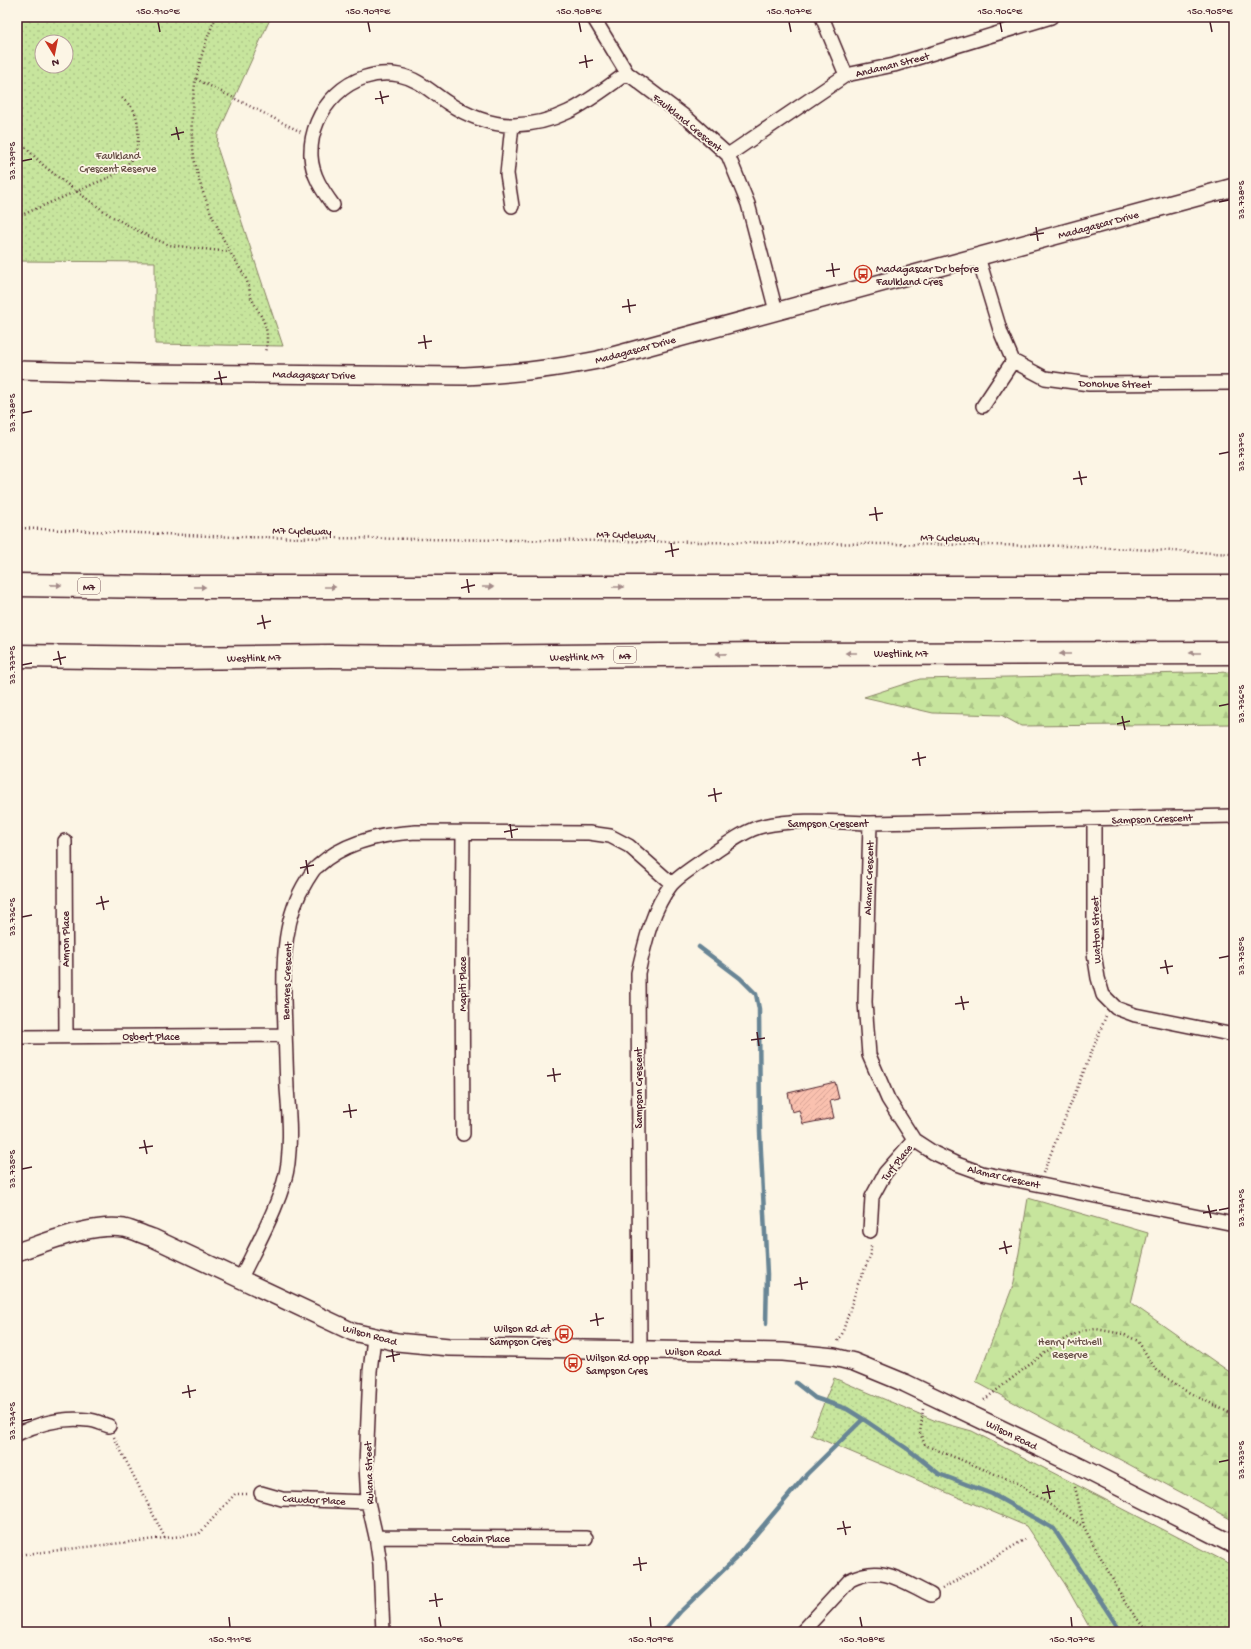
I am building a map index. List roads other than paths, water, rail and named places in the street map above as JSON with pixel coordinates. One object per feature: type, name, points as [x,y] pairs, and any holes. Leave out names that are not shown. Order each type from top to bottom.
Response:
[{"type":"highway","name":"M7","points":[[17,585],[161,587],[1234,587]]},
{"type":"highway","name":"Westlink M7","points":[[17,656],[174,658],[322,656],[453,657],[783,653],[1234,653]]},
{"type":"street","name":"Faulkland Crescent","points":[[593,17],[627,73],[688,119],[728,155],[748,204],[776,311]]},
{"type":"street","points":[[822,17],[846,75]]},
{"type":"street","name":"Andaman Street","points":[[728,155],[846,75],[894,65],[1051,17]]},
{"type":"street","points":[[333,205],[319,186],[314,173],[312,156],[313,139],[317,123],[323,110],[331,99],[344,87],[357,80],[382,74],[398,75],[413,79],[462,111],[493,122],[512,125],[535,123],[565,115],[627,73]]},
{"type":"street","points":[[512,125],[507,174],[512,206]]},
{"type":"street","name":"Madagascar Drive","points":[[17,370],[465,376],[549,370],[598,360],[978,258],[1234,187]]},
{"type":"street","points":[[978,258],[1001,333],[1014,361],[983,406]]},
{"type":"street","name":"Donohue Street","points":[[1014,361],[1045,378],[1089,384],[1234,383]]},
{"type":"street","name":"Sampson Crescent","points":[[640,1350],[638,972],[653,920],[661,901],[672,884],[736,838],[762,826],[788,822],[813,821],[870,823],[1094,820],[1234,816]]},
{"type":"street","name":"Watton Street","points":[[1094,820],[1094,953],[1103,995],[1116,1008],[1135,1015],[1234,1035]]},
{"type":"street","name":"Alamar Crescent","points":[[870,823],[865,1002],[869,1055],[888,1099],[914,1140],[946,1159],[982,1173],[1234,1224]]},
{"type":"street","name":"Benares Crescent","points":[[240,1280],[272,1212],[288,1165],[290,1138],[285,1035],[285,944],[291,917],[300,891],[317,866],[336,853],[362,841],[390,834],[416,832],[589,833],[610,836],[629,846],[672,884]]},
{"type":"street","name":"Mapiti Place","points":[[462,833],[463,1134]]},
{"type":"street","name":"Amron Place","points":[[65,841],[66,1036]]},
{"type":"street","name":"Osbert Place","points":[[17,1036],[285,1035]]},
{"type":"street","name":"Turf Place","points":[[870,1231],[872,1197],[885,1173],[914,1140]]},
{"type":"street","name":"Wilson Road","points":[[17,1252],[89,1230],[113,1227],[125,1228],[153,1238],[353,1332],[396,1342],[449,1347],[783,1352],[854,1362],[905,1383],[975,1416],[1234,1545]]},
{"type":"street","name":"Rulana Street","points":[[374,1338],[370,1371],[366,1465],[368,1502],[376,1537],[380,1564],[383,1632]]},
{"type":"street","points":[[17,1434],[34,1426],[60,1420],[89,1420],[109,1426]]},
{"type":"street","name":"Cawdor Place","points":[[261,1493],[282,1499],[368,1502]]},
{"type":"street","name":"Cobain Place","points":[[376,1537],[586,1538]]},
{"type":"street","points":[[802,1632],[850,1580],[859,1575],[880,1573],[890,1576],[931,1595]]},
{"type":"waterway","points":[[699,947],[740,978],[756,994],[759,1009],[760,1132],[767,1274],[766,1324]]},
{"type":"waterway","points":[[796,1383],[815,1398],[847,1409],[863,1419],[909,1450],[939,1474],[992,1494],[1054,1529],[1121,1632]]},
{"type":"waterway","points":[[663,1632],[680,1612],[735,1559],[807,1474],[863,1419]]},
{"type":"place","name":"Madagascar Dr before Faulkland Cres","points":[[863,274]]},
{"type":"place","name":"Wilson Rd at Sampson Cres","points":[[564,1334]]},
{"type":"place","name":"Wilson Rd opp Sampson Cres","points":[[573,1363]]},
{"type":"park label","name":"Faulkland Crescent Reserve","points":[[118,161]]},
{"type":"park label","name":"Henry Mitchell Reserve","points":[[1070,1347]]}]
